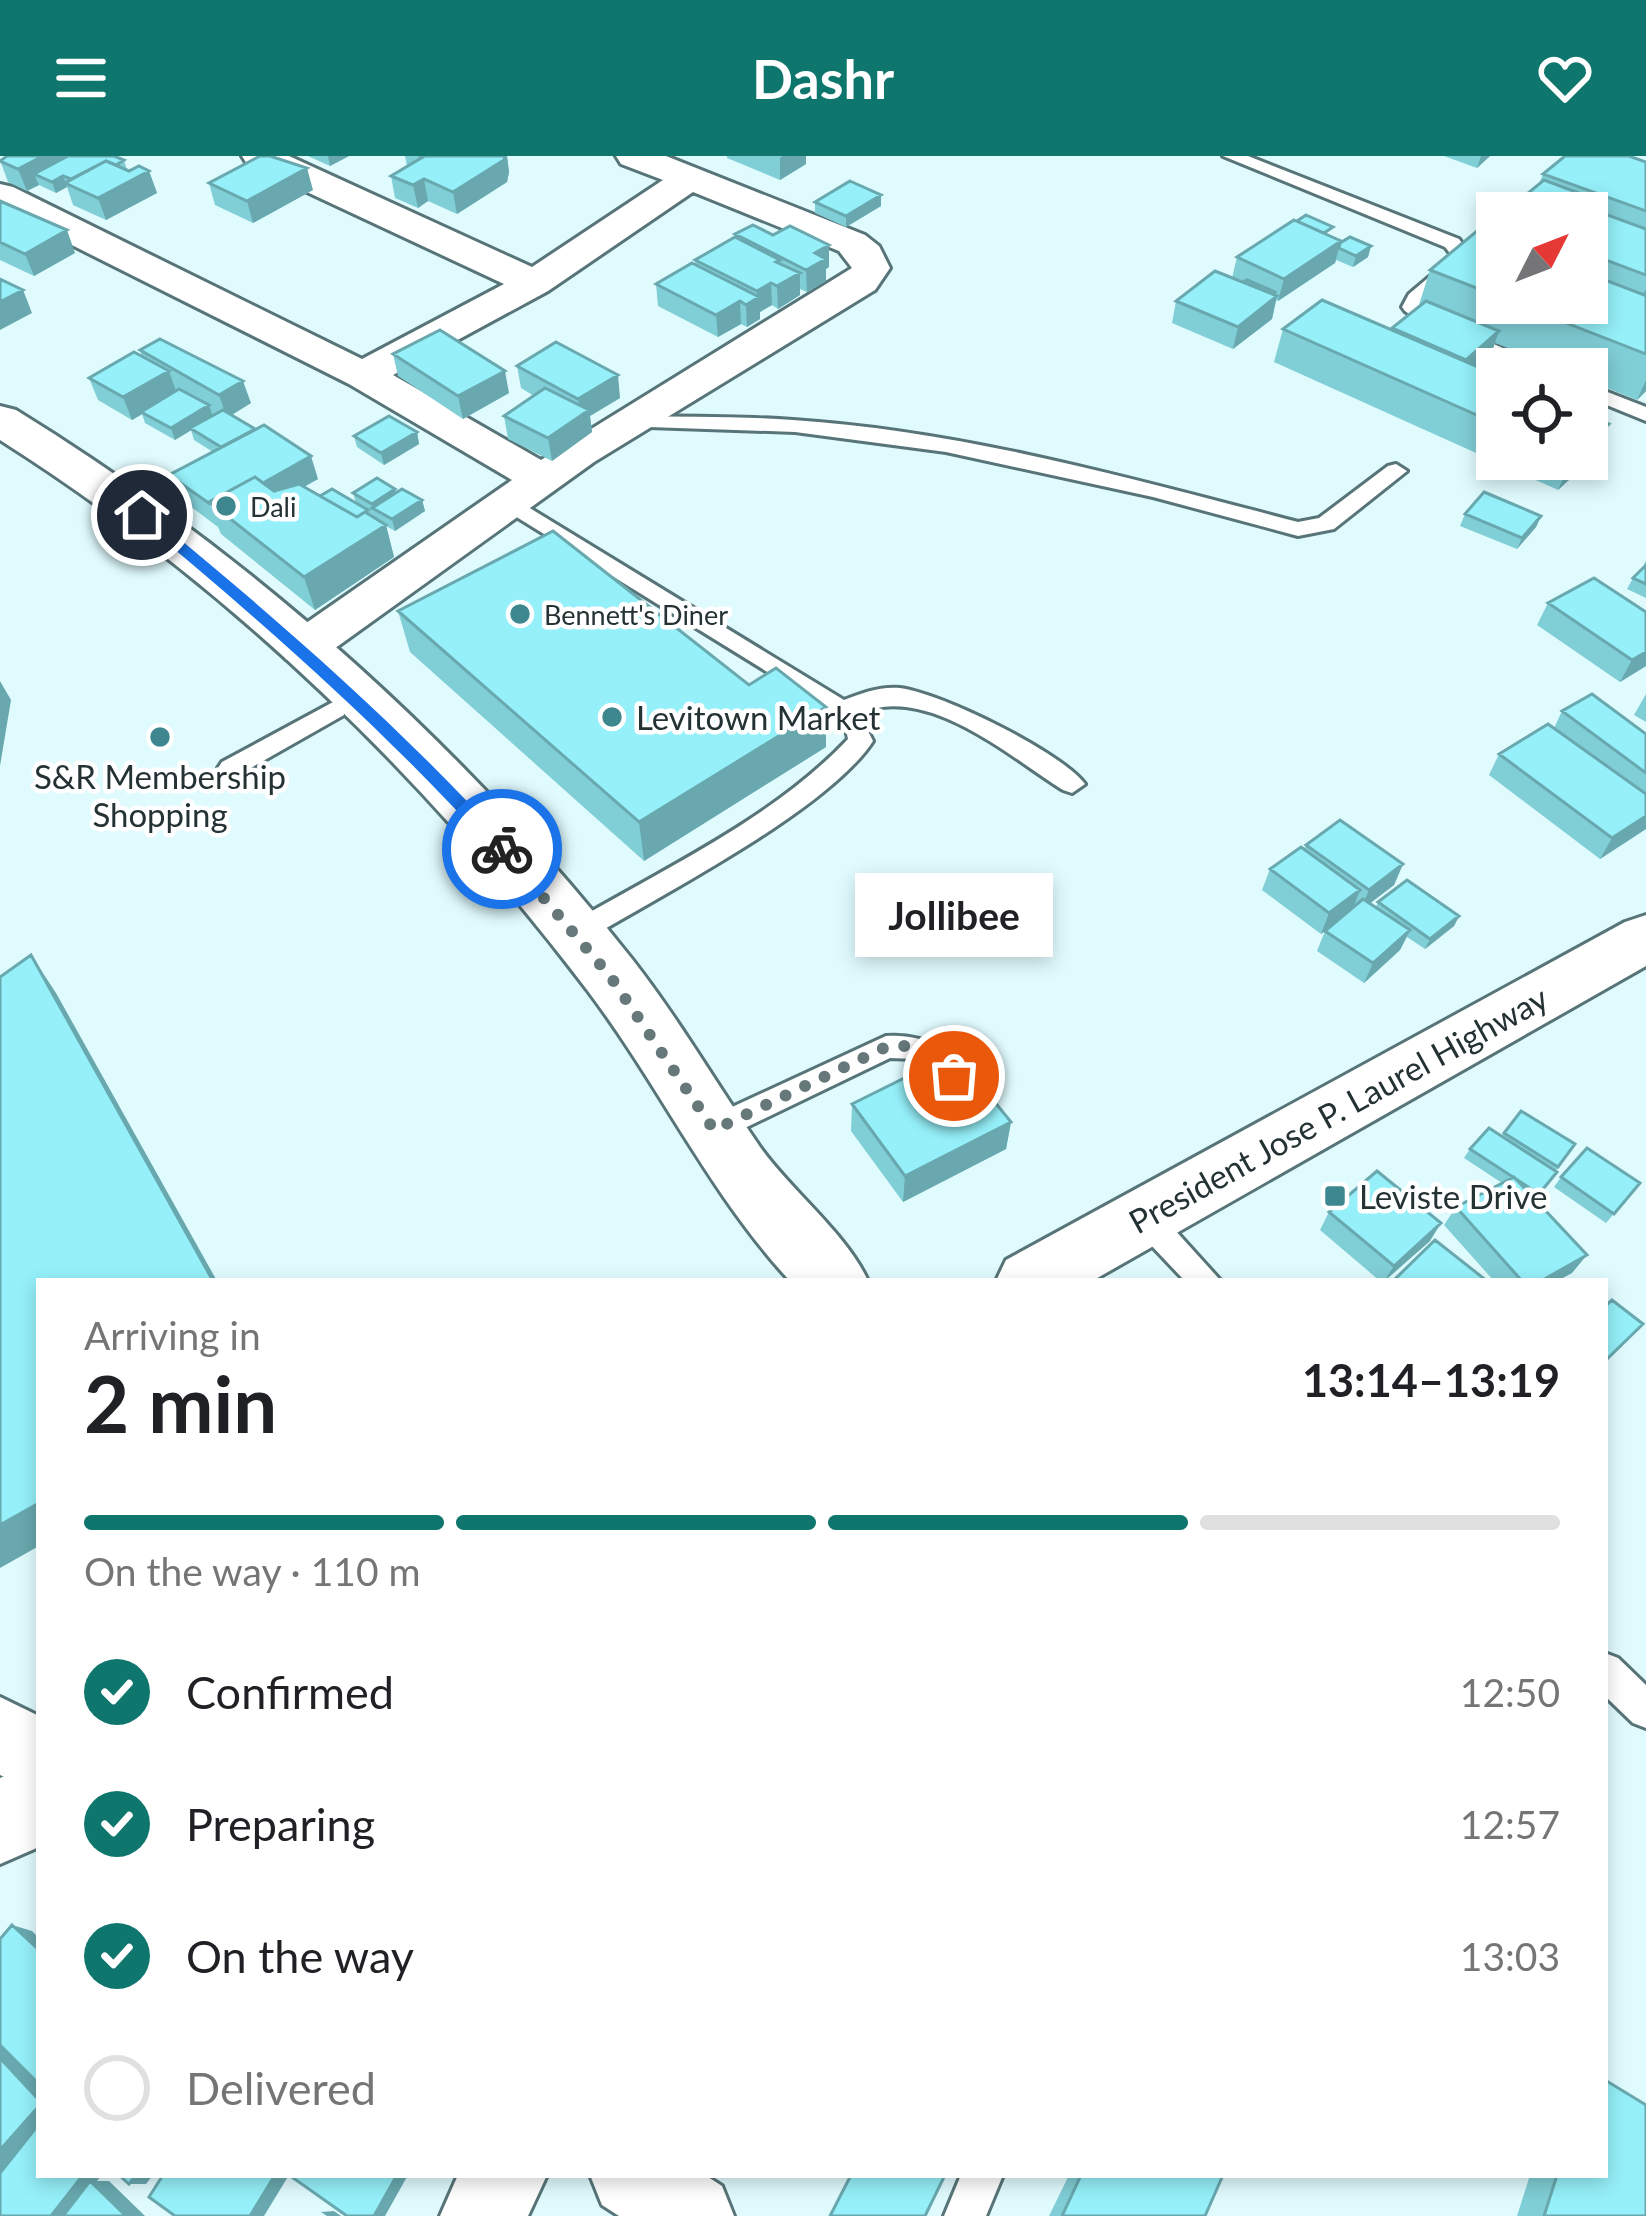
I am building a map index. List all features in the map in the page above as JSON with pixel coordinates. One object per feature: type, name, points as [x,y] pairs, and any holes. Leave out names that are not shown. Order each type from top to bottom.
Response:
[{"type":"main road","points":[[0,419],[106,487],[303,648],[440,781],[576,933],[642,1019],[782,1226],[831,1278]]},
{"type":"main road","points":[[0,441],[174,568],[335,709],[462,838],[589,990],[721,1188],[765,1278]]},
{"type":"main road","name":"President Jose P. Laurel Highway","points":[[1035,1278],[1646,938]]},
{"type":"main road","points":[[0,1822],[36,1804]]},
{"type":"street","points":[[260,156],[533,283]]},
{"type":"street","points":[[303,648],[627,422],[861,282],[871,268],[866,254],[852,243],[634,156]]},
{"type":"street","points":[[363,375],[533,283],[687,180]]},
{"type":"street","points":[[0,195],[363,375],[526,491]]},
{"type":"street","points":[[0,1734],[36,1754]]},
{"type":"street","points":[[482,2216],[503,2178]]},
{"type":"street","points":[[636,2178],[692,2216]]},
{"type":"lane","points":[[1232,156],[1452,243],[1464,258],[1416,298],[1412,307],[1438,326],[1489,348]]},
{"type":"lane","points":[[1608,399],[1646,415]]},
{"type":"lane","points":[[627,422],[795,426],[946,446],[1155,491],[1298,529],[1326,524],[1396,471]]},
{"type":"lane","points":[[526,491],[842,710],[857,726],[861,741],[832,772],[635,901],[576,933]]},
{"type":"lane","points":[[842,710],[869,699],[916,699],[982,730],[1072,784]]},
{"type":"lane","points":[[231,768],[335,709]]},
{"type":"lane","points":[[714,1130],[886,1047],[906,1044],[928,1050],[989,1112]]},
{"type":"lane","points":[[1143,1216],[1201,1278]]},
{"type":"lane","points":[[1608,1674],[1646,1710]]},
{"type":"lane","points":[[965,2216],[981,2178]]},
{"type":"building","points":[[7,156],[43,156],[18,169],[0,161]]},
{"type":"building","points":[[68,156],[124,160],[116,165],[106,161],[71,179],[63,176],[52,182],[34,174]]},
{"type":"building","points":[[260,156],[307,168],[247,201],[209,183]]},
{"type":"building","points":[[419,156],[505,156],[453,192],[424,179],[413,185],[391,176],[423,157]]},
{"type":"building","points":[[1565,156],[1629,156],[1646,162],[1646,211],[1608,197],[1608,192],[1593,192],[1543,174]]},
{"type":"building","points":[[106,161],[129,171],[139,166],[149,171],[98,198],[65,183]]},
{"type":"building","points":[[1544,180],[1576,192],[1529,192]]},
{"type":"building","points":[[850,181],[881,195],[846,216],[815,202]]},
{"type":"building","points":[[0,201],[67,230],[25,254],[0,242]]},
{"type":"building","points":[[1306,215],[1333,227],[1324,233],[1297,221]]},
{"type":"building","points":[[1608,215],[1646,229],[1646,275],[1608,261]]},
{"type":"building","points":[[1294,220],[1341,241],[1284,279],[1237,257]]},
{"type":"building","points":[[753,225],[773,235],[790,226],[829,245],[815,253],[826,259],[806,270],[735,234]]},
{"type":"building","points":[[1476,232],[1476,288],[1430,270]]},
{"type":"building","points":[[735,237],[800,273],[757,291],[695,260]]},
{"type":"building","points":[[1350,237],[1371,246],[1356,256],[1339,248]]},
{"type":"building","points":[[692,263],[759,297],[746,305],[740,301],[716,315],[656,284]]},
{"type":"building","points":[[1215,271],[1277,296],[1238,327],[1176,301]]},
{"type":"building","points":[[0,279],[23,290],[0,302]]},
{"type":"building","points":[[1247,280],[1275,292],[1243,282]]},
{"type":"building","points":[[1608,281],[1646,292],[1646,354],[1569,324],[1608,324]]},
{"type":"building","points":[[1322,300],[1476,366],[1476,415],[1283,329]]},
{"type":"building","points":[[1426,301],[1499,331],[1466,360],[1392,328]]},
{"type":"building","points":[[440,330],[505,371],[458,396],[393,354]]},
{"type":"building","points":[[160,339],[243,381],[219,395],[140,350]]},
{"type":"building","points":[[556,342],[618,375],[578,399],[517,366]]},
{"type":"building","points":[[134,352],[169,371],[123,397],[89,378]]},
{"type":"building","points":[[545,388],[589,410],[548,438],[504,416]]},
{"type":"building","points":[[179,389],[209,405],[171,428],[141,412]]},
{"type":"building","points":[[223,410],[255,429],[221,447],[190,428]]},
{"type":"building","points":[[389,416],[417,432],[381,453],[354,436]]},
{"type":"building","points":[[264,425],[311,456],[263,483],[255,477],[210,504],[169,475]]},
{"type":"building","points":[[255,477],[274,491],[299,484],[357,517],[365,512],[386,525],[304,577],[209,502]]},
{"type":"building","points":[[377,478],[395,489],[372,504],[353,493]]},
{"type":"building","points":[[332,489],[368,510],[357,517],[320,496]]},
{"type":"building","points":[[402,489],[422,500],[392,519],[372,508]]},
{"type":"building","points":[[1484,492],[1541,516],[1522,538],[1465,514]]},
{"type":"building","name":"Levitown Market","points":[[553,531],[749,685],[776,668],[826,707],[639,822],[398,611]]},
{"type":"building","points":[[1646,565],[1646,584],[1633,578]]},
{"type":"building","points":[[1594,578],[1646,612],[1646,652],[1632,660],[1548,603]]},
{"type":"building","points":[[1592,694],[1646,734],[1646,773],[1562,711]]},
{"type":"building","points":[[1548,724],[1646,794],[1646,816],[1612,838],[1499,754]]},
{"type":"building","points":[[1340,820],[1403,864],[1369,890],[1306,845]]},
{"type":"building","points":[[1301,847],[1360,890],[1329,913],[1270,869]]},
{"type":"building","points":[[1407,880],[1459,916],[1430,939],[1378,902]]},
{"type":"building","points":[[1363,899],[1410,930],[1373,963],[1325,931]]},
{"type":"building","points":[[31,955],[211,1278],[36,1278],[36,1505],[0,1525],[0,977]]},
{"type":"building","points":[[955,1053],[1011,1122],[905,1176],[852,1104]]},
{"type":"building","points":[[1521,1111],[1575,1144],[1558,1167],[1504,1133]]},
{"type":"building","points":[[1489,1128],[1557,1172],[1539,1194],[1470,1149]]},
{"type":"building","points":[[1587,1148],[1640,1183],[1614,1214],[1561,1177]]},
{"type":"building","points":[[1377,1171],[1441,1223],[1394,1266],[1329,1212]]},
{"type":"building","points":[[1514,1177],[1587,1255],[1546,1278],[1519,1278],[1456,1207]]},
{"type":"building","points":[[1435,1240],[1483,1278],[1396,1278]]},
{"type":"building","points":[[1612,1300],[1643,1324],[1608,1358],[1608,1303]]},
{"type":"building","points":[[12,1925],[36,1947],[36,2081],[0,2045],[0,1939]]},
{"type":"building","points":[[0,2058],[36,2097],[36,2109],[0,2150]]},
{"type":"building","points":[[1608,2082],[1646,2105],[1646,2216],[1544,2216],[1556,2178],[1608,2178]]},
{"type":"building","points":[[36,2128],[36,2178],[81,2178],[51,2216],[0,2216],[0,2173]]},
{"type":"building","points":[[161,2178],[273,2178],[250,2216],[175,2216],[149,2197]]},
{"type":"building","points":[[293,2178],[395,2178],[374,2216],[347,2216]]},
{"type":"building","points":[[849,2178],[944,2178],[925,2216],[830,2216]]},
{"type":"building","points":[[1080,2178],[1222,2178],[1205,2216],[1062,2216]]},
{"type":"building","points":[[90,2181],[126,2216],[63,2216]]},
{"type":"way so far","points":[[502,849],[610,976],[714,1130],[886,1047],[906,1044],[928,1050],[954,1076]]},
{"type":"place","name":"Dali","points":[[226,506]]},
{"type":"place","name":"Bennett's Diner","points":[[520,614]]},
{"type":"place","name":"Levitown Market","points":[[612,717]]},
{"type":"place","name":"S&R Membership Shopping","points":[[160,737]]},
{"type":"place","name":"Jollibee","points":[[954,1076]]},
{"type":"place","name":"Leviste Drive","points":[[1335,1196]]},
{"type":"route","points":[[142,515],[234,588],[365,705],[502,849]]}]
